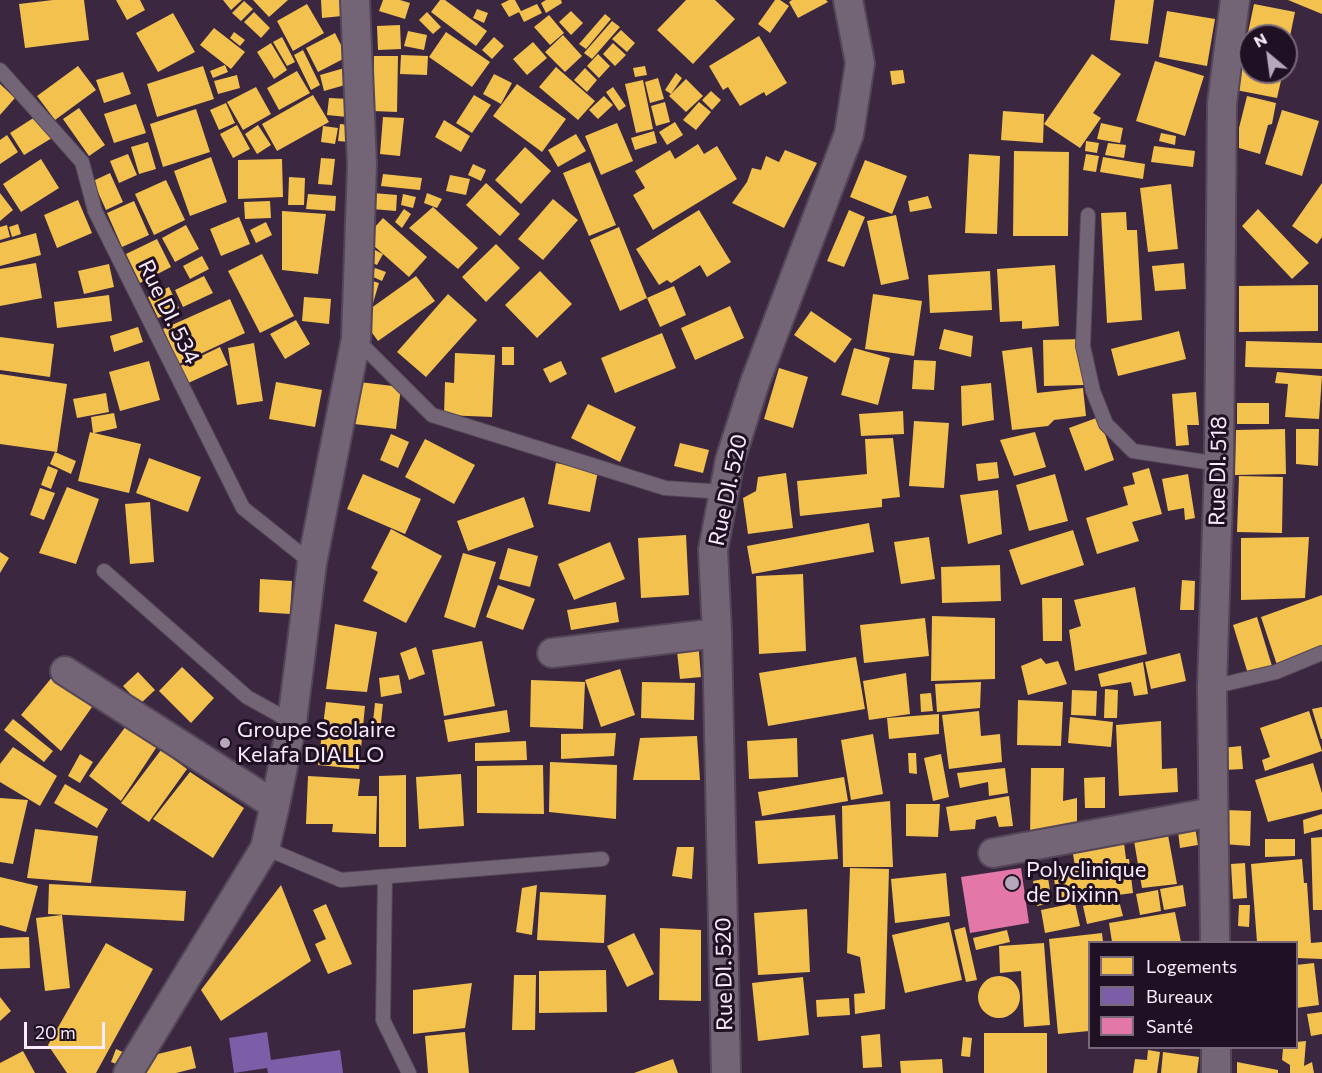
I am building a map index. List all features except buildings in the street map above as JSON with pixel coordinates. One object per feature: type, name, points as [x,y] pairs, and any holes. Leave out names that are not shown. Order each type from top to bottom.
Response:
[{"type":"street","points":[[128,1073],[265,848],[275,805],[292,722],[312,563],[356,339],[362,165],[355,0]]},
{"type":"street","name":"Rue DI. 520","points":[[726,1073],[717,633],[713,550],[730,460],[755,382],[849,134],[860,63],[848,0]]},
{"type":"street","name":"Rue DI. 518","points":[[1215,941],[1212,687],[1219,464],[1222,103],[1235,0]]},
{"type":"street","points":[[552,653],[717,633]]},
{"type":"street","points":[[65,671],[275,805]]},
{"type":"street","points":[[993,853],[1213,812]]},
{"type":"street","points":[[1215,1049],[1216,1073]]},
{"type":"lane","name":"Rue DI. 534","points":[[0,70],[82,162],[95,211],[243,508],[312,563]]},
{"type":"lane","points":[[1088,215],[1083,346],[1093,391],[1106,424],[1133,451],[1219,464]]},
{"type":"lane","points":[[356,339],[432,415],[665,488],[724,492]]},
{"type":"lane","points":[[104,571],[247,697],[292,722]]},
{"type":"lane","points":[[1212,687],[1276,672],[1322,653]]},
{"type":"lane","points":[[265,848],[341,880],[602,859]]},
{"type":"lane","points":[[385,876],[383,1020],[409,1073]]},
{"type":"place","name":"Groupe Scolaire Kelafa DIALLO","points":[[225,743]]},
{"type":"place","name":"Polyclinique de Dixinn","points":[[1012,883]]}]
